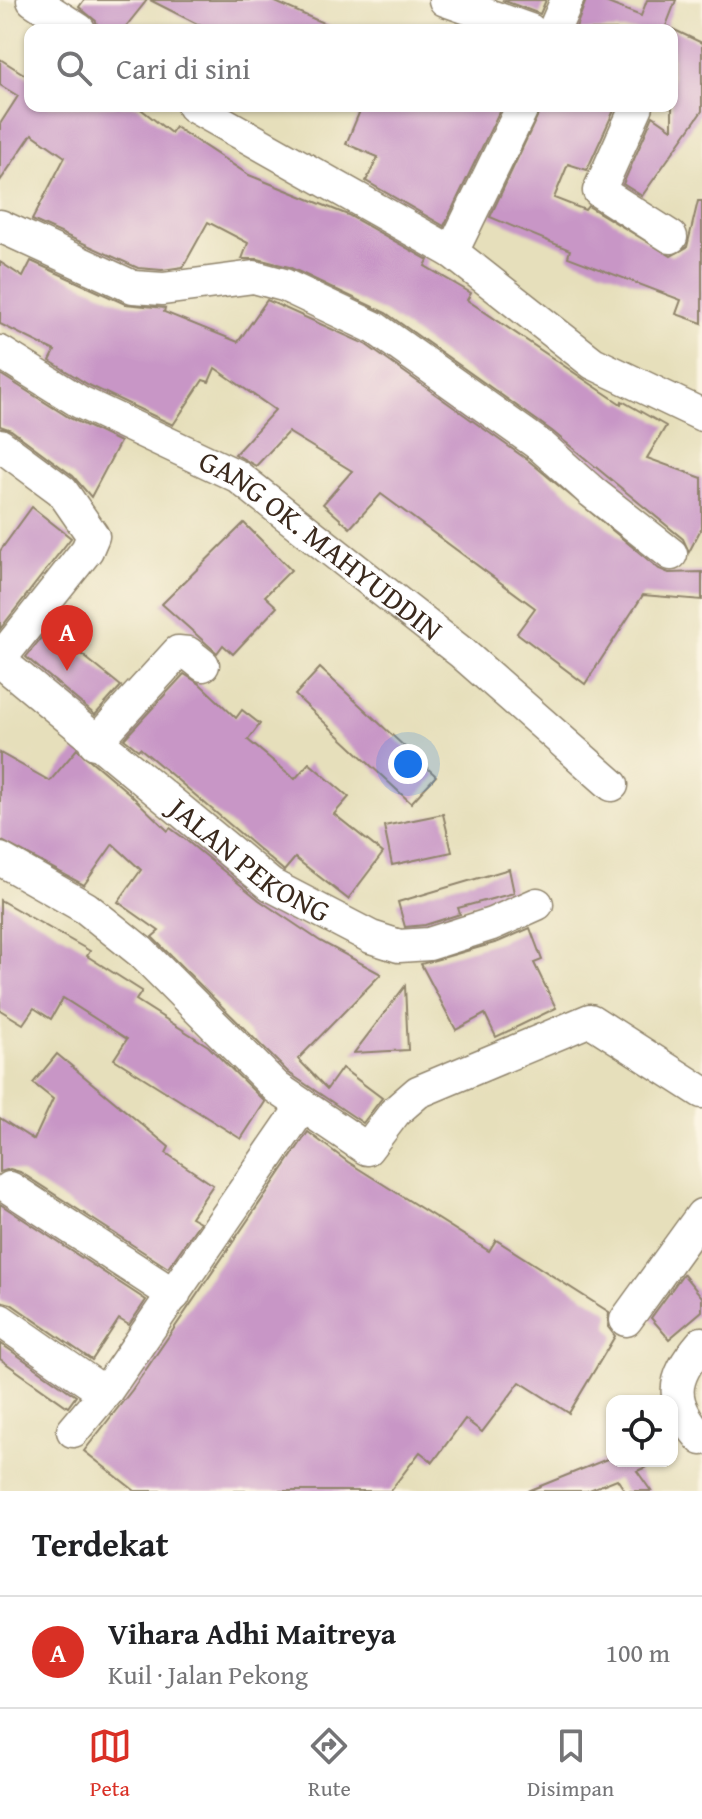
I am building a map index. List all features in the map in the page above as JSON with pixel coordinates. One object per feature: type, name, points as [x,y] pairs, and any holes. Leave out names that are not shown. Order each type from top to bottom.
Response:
[{"type":"street","points":[[33,0],[70,24]]},
{"type":"street","points":[[445,0],[513,24]]},
{"type":"street","points":[[557,24],[567,0]]},
{"type":"street","points":[[204,112],[452,252],[593,363],[702,415]]},
{"type":"street","points":[[452,252],[520,112]]},
{"type":"street","points":[[634,112],[599,191],[671,237]]},
{"type":"street","points":[[0,226],[133,287],[163,289],[254,277],[284,285],[375,328],[541,446],[671,554]]},
{"type":"street","name":"GANG OK. MAHYUDDIN","points":[[0,352],[80,402],[237,476],[462,653],[612,785]]},
{"type":"street","points":[[0,445],[62,491],[93,536],[87,550],[0,660]]},
{"type":"street","points":[[95,743],[178,652],[188,653],[203,665]]},
{"type":"street","name":"JALAN PEKONG","points":[[0,660],[95,743],[271,885],[371,937],[399,946],[429,944],[492,924],[537,904]]},
{"type":"street","points":[[0,859],[86,908],[141,952],[244,1057],[302,1107],[367,1149],[395,1112],[418,1092],[590,1020],[702,1092]]},
{"type":"street","points":[[73,1431],[105,1393],[302,1107]]},
{"type":"street","points":[[10,1188],[174,1295]]},
{"type":"street","points":[[626,1320],[702,1215]]},
{"type":"street","points":[[0,1320],[105,1393]]},
{"type":"street","points":[[702,1343],[681,1371],[677,1387],[684,1419],[702,1439]]},
{"type":"building","points":[[84,0],[147,0],[128,24],[97,24],[79,7]]},
{"type":"building","points":[[150,0],[271,0],[325,24],[197,24]]},
{"type":"building","points":[[502,0],[546,0],[540,14]]},
{"type":"building","points":[[586,0],[600,0],[641,16],[647,0],[676,0],[667,24],[577,24]]},
{"type":"building","points":[[678,32],[702,43],[702,111],[642,196],[623,184],[653,116],[672,129],[672,112],[678,112]]},
{"type":"building","points":[[0,59],[24,74],[24,112],[145,112],[171,133],[175,127],[249,175],[348,215],[428,260],[425,266],[471,293],[467,300],[621,404],[622,401],[666,426],[647,458],[702,478],[702,527],[689,552],[683,539],[552,431],[386,313],[289,267],[258,259],[242,259],[248,243],[208,222],[183,267],[162,270],[138,268],[32,220],[65,157],[32,134],[0,181],[0,124],[18,96],[0,85]]},
{"type":"building","points":[[359,112],[499,112],[444,226],[366,181],[378,157],[346,144]]},
{"type":"building","points":[[539,112],[613,112],[587,170],[568,164],[554,198],[585,210],[588,206],[671,256],[687,247],[698,201],[702,201],[702,323],[676,314],[681,300],[568,257],[570,250],[490,217]]},
{"type":"building","points":[[31,261],[125,304],[165,308],[164,312],[238,342],[267,300],[365,344],[529,461],[659,569],[669,573],[702,572],[702,600],[643,595],[585,684],[517,633],[535,608],[381,494],[350,528],[323,504],[352,471],[288,432],[256,466],[235,454],[275,410],[215,368],[209,382],[203,380],[173,425],[89,385],[50,361],[55,351],[0,324],[0,262],[23,277]]},
{"type":"building","points":[[0,374],[70,418],[120,442],[91,497],[73,476],[11,430],[0,426]]},
{"type":"building","points":[[32,507],[71,538],[0,629],[0,551]]},
{"type":"building","points":[[244,523],[291,570],[265,596],[277,607],[233,654],[223,645],[217,653],[162,604]]},
{"type":"building","points":[[49,628],[121,686],[95,715],[26,657]]},
{"type":"building","points":[[320,668],[436,776],[411,803],[295,695]]},
{"type":"building","points":[[184,674],[200,684],[236,718],[242,710],[260,724],[248,740],[295,779],[309,763],[349,797],[334,814],[383,853],[348,899],[295,858],[284,871],[140,748],[138,750],[124,739]]},
{"type":"building","points":[[77,749],[168,831],[170,828],[181,836],[259,900],[320,941],[381,974],[298,1059],[327,1089],[342,1068],[382,1098],[363,1123],[289,1073],[152,937],[159,931],[118,902],[141,870],[113,844],[84,885],[0,840],[0,753],[50,781]]},
{"type":"building","points":[[443,814],[452,852],[392,865],[384,826]]},
{"type":"building","points":[[509,869],[514,893],[458,908],[460,914],[425,925],[405,927],[398,902]]},
{"type":"building","points":[[0,900],[90,951],[87,956],[142,991],[136,1000],[208,1046],[265,1102],[241,1139],[114,1059],[127,1039],[63,998],[51,1019],[34,1008],[23,1024],[0,1010]]},
{"type":"building","points":[[530,928],[542,960],[534,963],[556,1008],[496,1037],[485,1014],[456,1030],[421,964],[498,942]]},
{"type":"building","points":[[405,986],[408,1050],[354,1053]]},
{"type":"building","points":[[57,1054],[169,1147],[166,1153],[213,1185],[191,1217],[200,1222],[168,1268],[20,1172],[10,1169],[0,1172],[0,1118],[34,1140],[53,1099],[33,1083]]},
{"type":"building","points":[[308,1132],[348,1162],[489,1251],[496,1240],[609,1312],[608,1327],[615,1336],[569,1413],[520,1382],[482,1432],[465,1419],[433,1462],[420,1452],[390,1491],[135,1491],[84,1451],[132,1390]]},
{"type":"building","points":[[0,1204],[146,1300],[129,1325],[119,1319],[92,1360],[11,1304],[0,1301]]},
{"type":"building","points":[[683,1274],[702,1297],[702,1311],[669,1339],[651,1318]]},
{"type":"building","points":[[0,1343],[76,1396],[68,1407],[0,1359]]},
{"type":"building","points":[[606,1459],[606,1467],[646,1467],[637,1471],[651,1491],[625,1491],[617,1479],[587,1491],[528,1491]]},
{"type":"place","name":"Vihara Adhi Maitreya","points":[[67,671]]}]
